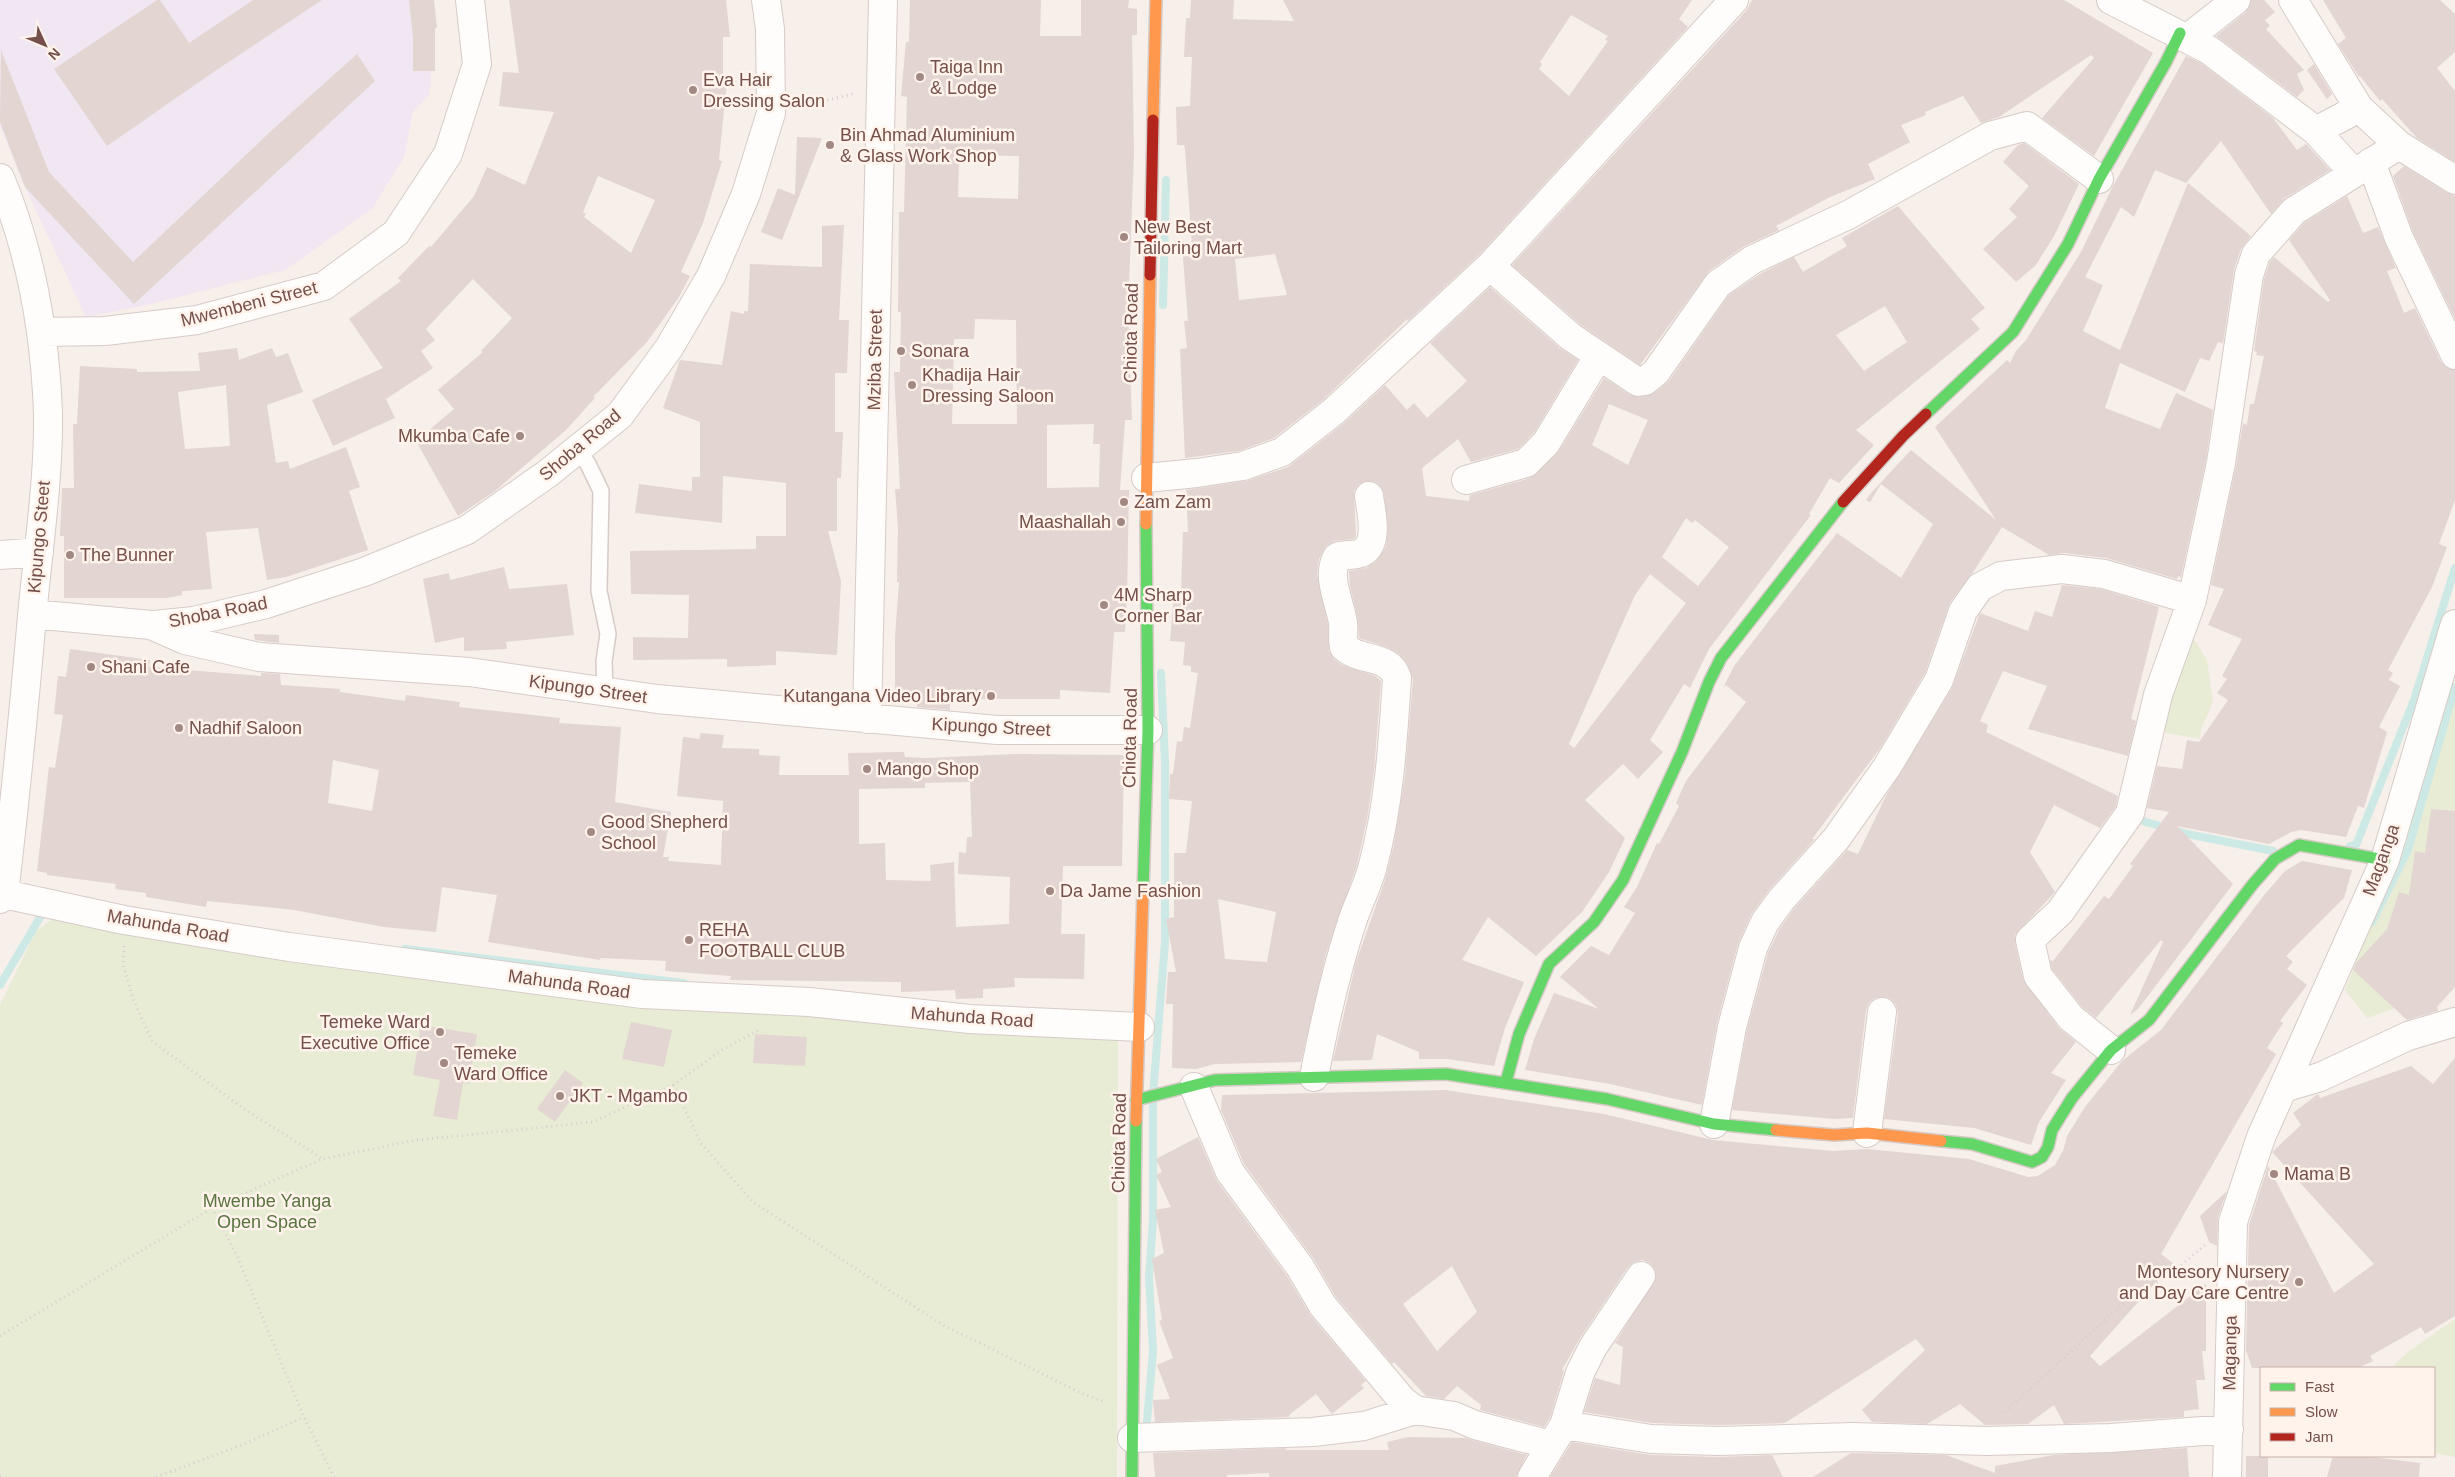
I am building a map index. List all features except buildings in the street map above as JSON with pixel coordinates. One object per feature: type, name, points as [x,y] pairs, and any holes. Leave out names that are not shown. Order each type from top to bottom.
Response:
[{"type":"street","name":"Mwembeni Street","points":[[42,332],[105,331],[197,320],[324,286],[396,234],[448,154],[477,64],[470,0]]},
{"type":"street","name":"Shoba Road","points":[[151,625],[194,621],[266,604],[373,568],[467,530],[547,474],[620,415],[669,348],[702,292],[711,276],[746,194],[771,113],[770,29],[766,0]]},
{"type":"street","name":"Mziba Street","points":[[867,719],[883,0]]},
{"type":"street","name":"Chiota Road","points":[[1132,1477],[1142,1438],[1132,1411],[1142,1098],[1140,1027],[1148,730],[1146,478],[1156,0]]},
{"type":"street","points":[[1146,478],[1243,466],[1282,452],[1333,412],[1490,266],[1734,0]]},
{"type":"street","points":[[2111,0],[2209,50],[2362,167],[2399,238],[2455,355]]},
{"type":"street","points":[[1506,1082],[1519,1034],[1549,964],[1594,922],[1623,880],[1682,752],[1709,682],[1721,658],[1826,522],[1860,482],[1903,436],[2013,332],[2068,244],[2099,179],[2166,62],[2184,36],[2236,0]]},
{"type":"street","points":[[2293,0],[2359,108],[2399,145],[2455,180]]},
{"type":"street","points":[[2316,131],[2359,108]]},
{"type":"street","points":[[1490,266],[1540,312],[1598,357],[1638,382],[1646,381],[1656,372],[1718,284],[1752,260],[1848,215],[1990,136],[2027,126],[2099,179]]},
{"type":"street","points":[[2111,1050],[2071,1018],[2038,976],[2030,940],[2060,912],[2130,813],[2158,695],[2192,600],[2221,463],[2249,275],[2256,254],[2294,211],[2399,145]]},
{"type":"street","name":"Kipungo Steet","points":[[0,178],[16,217],[42,332],[48,414],[39,552],[21,750],[2,897]]},
{"type":"street","points":[[1466,480],[1526,463],[1546,443],[1598,357]]},
{"type":"street","points":[[1314,1076],[1324,1025],[1353,918],[1372,871],[1380,836],[1393,753],[1397,678],[1394,670],[1385,662],[1349,652],[1344,647],[1343,624],[1333,579],[1334,563],[1337,557],[1360,553],[1369,546],[1373,534],[1370,496]]},
{"type":"street","points":[[0,555],[39,552]]},
{"type":"street","points":[[1714,1124],[1732,1026],[1753,948],[1765,922],[1781,900],[1836,839],[1887,767],[1939,680],[1963,611],[1980,587],[2001,576],[2062,569],[2104,574],[2192,600]]},
{"type":"street","name":"Kipungo Street","points":[[32,614],[151,625],[185,640],[259,657],[469,672],[657,699],[997,730],[1148,730]]},
{"type":"street","name":"Maganga","points":[[2227,1477],[2233,1222],[2260,1137],[2284,1088],[2385,860],[2455,624]]},
{"type":"street","points":[[1142,1098],[1167,1094],[1215,1080],[1446,1074],[1607,1099],[1714,1124],[1834,1135],[1867,1133],[1972,1144],[2032,1162],[2042,1157],[2048,1147],[2052,1130],[2072,1098],[2111,1050],[2149,1020],[2253,884],[2282,853],[2299,845],[2385,860]]},
{"type":"street","name":"Mahunda Road","points":[[2,897],[124,920],[289,947],[642,994],[809,1002],[970,1019],[1140,1027]]},
{"type":"street","points":[[1867,1133],[1882,1012]]},
{"type":"street","points":[[2284,1088],[2320,1077],[2408,1036],[2455,1022]]},
{"type":"street","points":[[1194,1086],[1230,1172],[1300,1267],[1323,1306],[1403,1401],[1415,1410]]},
{"type":"street","points":[[1532,1477],[1558,1435],[1580,1373],[1594,1347],[1641,1276]]},
{"type":"street","points":[[1142,1438],[1312,1432],[1364,1426],[1415,1410],[1454,1416],[1475,1425],[1558,1435],[1676,1440],[1914,1437],[1987,1441],[2111,1438],[2229,1428]]},
{"type":"lane","points":[[578,449],[588,464],[601,491],[599,591],[608,634],[604,661],[605,692]]},
{"type":"path","points":[[771,113],[882,87]]},
{"type":"path","points":[[124,920],[123,964],[133,999],[152,1041],[244,1108],[322,1158]]},
{"type":"path","points":[[0,1336],[212,1208],[322,1158],[417,1140],[593,1122],[673,1085],[722,1050],[765,1026]]},
{"type":"path","points":[[673,1085],[701,1143],[753,1202],[942,1325],[1081,1393],[1132,1411]]},
{"type":"path","points":[[212,1208],[237,1256],[304,1417],[334,1477]]},
{"type":"path","points":[[1987,1441],[1994,1422],[2118,1308],[2178,1268],[2233,1222]]},
{"type":"path","points":[[156,1477],[242,1445],[304,1417]]},
{"type":"shaded area","points":[[0,0],[429,0],[435,32],[429,95],[413,112],[404,157],[372,209],[285,270],[147,305],[86,317],[23,183],[0,126]]},
{"type":"green space","points":[[2187,628],[2207,660],[2213,702],[2201,729],[2200,739],[2156,731]]},
{"type":"green space","points":[[2455,692],[2455,987],[2367,1018],[2345,990],[2406,836]]},
{"type":"green space","name":"Mwembe Yanga Open Space","points":[[54,918],[503,971],[1118,1025],[1117,1477],[0,1477],[0,1005],[36,931]]},
{"type":"green space","points":[[2455,1319],[2455,1457],[2435,1453],[2435,1367],[2392,1367],[2409,1351]]},
{"type":"waterway","points":[[1163,305],[1166,180]]},
{"type":"waterway","points":[[2350,846],[2356,845],[2414,700],[2455,568]]},
{"type":"waterway","points":[[1146,1433],[1153,1351],[1149,1277],[1153,1220],[1153,1095],[1165,942],[1165,762],[1161,673]]},
{"type":"waterway","points":[[2372,922],[2408,850],[2455,687]]},
{"type":"waterway","points":[[2136,816],[2136,819],[2187,834],[2273,851]]},
{"type":"waterway","points":[[0,985],[45,909]]},
{"type":"waterway","points":[[405,949],[684,983]]},
{"type":"traffic: fast","points":[[1926,414],[2013,332],[2068,244],[2099,179],[2166,62],[2180,33]]},
{"type":"traffic: fast","points":[[1506,1082],[1519,1034],[1549,964],[1594,922],[1623,880],[1682,752],[1709,682],[1721,658],[1843,502]]},
{"type":"traffic: fast","points":[[1143,891],[1148,730],[1146,524]]},
{"type":"traffic: fast","points":[[1941,1141],[1972,1144],[2032,1162],[2042,1157],[2048,1147],[2052,1130],[2072,1098],[2111,1050],[2149,1020],[2253,884],[2275,859],[2299,845],[2385,860]]},
{"type":"traffic: fast","points":[[1136,1100],[1215,1080],[1446,1074],[1607,1099],[1714,1124],[1776,1130]]},
{"type":"traffic: fast","points":[[1132,1477],[1136,1121]]},
{"type":"traffic: slow","points":[[1153,120],[1156,0]]},
{"type":"traffic: slow","points":[[1146,524],[1150,275]]},
{"type":"traffic: slow","points":[[1136,1121],[1143,891]]},
{"type":"traffic: slow","points":[[1776,1130],[1834,1135],[1867,1133],[1941,1141]]},
{"type":"traffic: jam","points":[[1150,275],[1153,120]]},
{"type":"traffic: jam","points":[[1843,502],[1903,436],[1926,414]]},
{"type":"place","name":"Taiga Inn & Lodge","points":[[920,77]]},
{"type":"place","name":"Eva Hair Dressing Salon","points":[[693,90]]},
{"type":"place","name":"Bin Ahmad Aluminium & Glass Work Shop","points":[[830,145]]},
{"type":"place","name":"New Best Tailoring Mart","points":[[1124,237]]},
{"type":"place","name":"Sonara","points":[[901,351]]},
{"type":"place","name":"Khadija Hair Dressing Saloon","points":[[912,385]]},
{"type":"place","name":"Mkumba Cafe","points":[[520,436]]},
{"type":"place","name":"Zam Zam","points":[[1124,502]]},
{"type":"place","name":"Maashallah","points":[[1121,522]]},
{"type":"place","name":"The Bunner","points":[[70,555]]},
{"type":"place","name":"4M Sharp Corner Bar","points":[[1104,605]]},
{"type":"place","name":"Shani Cafe","points":[[91,667]]},
{"type":"place","name":"Kutangana Video Library","points":[[991,696]]},
{"type":"place","name":"Nadhif Saloon","points":[[179,728]]},
{"type":"place","name":"Mango Shop","points":[[867,769]]},
{"type":"place","name":"Good Shepherd School","points":[[591,832]]},
{"type":"place","name":"Da Jame Fashion","points":[[1050,891]]},
{"type":"place","name":"REHA FOOTBALL CLUB","points":[[689,940]]},
{"type":"place","name":"Temeke Ward Executive Office","points":[[440,1032]]},
{"type":"place","name":"Temeke Ward Office","points":[[444,1063]]},
{"type":"place","name":"JKT - Mgambo","points":[[560,1096]]},
{"type":"place","name":"Mama B","points":[[2274,1174]]},
{"type":"place","name":"Montesory Nursery and Day Care Centre","points":[[2299,1282]]}]
